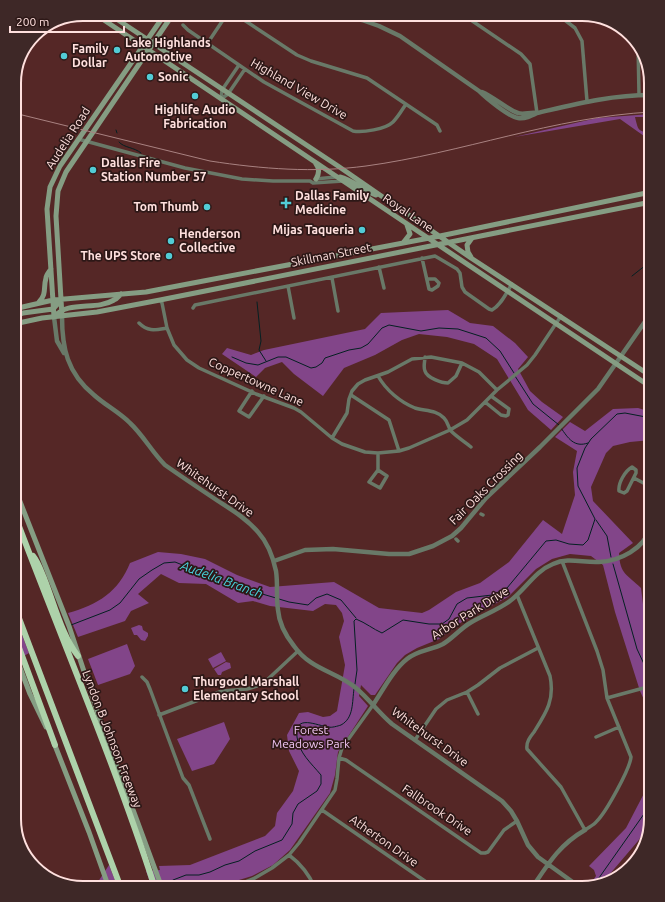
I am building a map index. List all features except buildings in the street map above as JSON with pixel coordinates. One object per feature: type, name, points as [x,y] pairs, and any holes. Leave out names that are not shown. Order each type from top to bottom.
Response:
[{"type":"highway","points":[[21,531],[29,552],[36,560],[70,646],[78,656]]},
{"type":"highway","name":"Lyndon B Johnson Freeway","points":[[29,552],[146,858],[153,881]]},
{"type":"highway","points":[[21,624],[118,881]]},
{"type":"highway","points":[[21,653],[55,745]]},
{"type":"main road","name":"Royal Lane","points":[[105,21],[644,381]]},
{"type":"main road","name":"Royal Lane","points":[[119,21],[471,258],[644,371]]},
{"type":"main road","name":"Audelia Road","points":[[54,317],[47,227],[50,187],[60,166],[159,21]]},
{"type":"main road","name":"Audelia Road","points":[[62,316],[63,310],[56,236],[56,202],[58,191],[66,172],[168,21]]},
{"type":"main road","points":[[97,111],[104,117]]},
{"type":"main road","points":[[307,157],[318,167],[319,174],[313,180]]},
{"type":"main road","points":[[337,177],[350,180],[367,192],[381,196]]},
{"type":"main road","name":"Skillman Street","points":[[21,307],[53,300],[146,292],[440,236],[644,193]]},
{"type":"main road","name":"Skillman Street","points":[[21,323],[97,312],[160,300],[644,203]]},
{"type":"main road","points":[[403,243],[410,234],[407,224]]},
{"type":"main road","points":[[471,258],[467,245],[472,238]]},
{"type":"main road","points":[[38,303],[43,298],[45,293],[46,276],[51,269]]},
{"type":"main road","points":[[54,317],[63,310],[106,304],[115,300],[122,294]]},
{"type":"main road","points":[[21,314],[53,309],[62,299]]},
{"type":"main road","points":[[21,506],[58,595],[102,726],[159,881]]},
{"type":"main road","points":[[21,670],[30,694],[55,745],[106,881]]},
{"type":"street","points":[[207,44],[222,21]]},
{"type":"street","points":[[246,21],[297,55],[311,62],[367,78],[437,125],[440,131]]},
{"type":"street","points":[[365,21],[400,36],[479,91],[490,95],[518,118],[587,101],[644,95]]},
{"type":"street","points":[[472,21],[521,54],[530,64],[537,113]]},
{"type":"street","points":[[566,21],[575,28],[582,41],[587,101]]},
{"type":"street","name":"Highland View Drive","points":[[183,25],[207,44],[276,89],[353,131],[363,132],[390,125],[397,118],[406,104]]},
{"type":"street","points":[[638,56],[638,95]]},
{"type":"street","points":[[221,99],[222,90],[239,65]]},
{"type":"street","points":[[221,99],[228,94],[245,69]]},
{"type":"street","points":[[78,140],[185,168],[242,179],[273,181],[313,180],[337,177]]},
{"type":"street","points":[[313,180],[313,183],[344,181]]},
{"type":"street","points":[[193,308],[195,305],[435,256],[460,273],[462,287],[465,292],[476,301],[492,310],[501,302],[512,284]]},
{"type":"street","points":[[422,258],[429,289],[432,290],[438,286],[439,283],[435,279],[427,280]]},
{"type":"street","points":[[379,268],[384,288]]},
{"type":"street","points":[[332,278],[338,310]]},
{"type":"street","points":[[288,286],[294,318]]},
{"type":"street","name":"Coppertowne Lane","points":[[160,300],[162,303],[167,328],[174,344],[187,360],[199,368],[252,392],[294,408],[332,438],[351,448],[365,452],[378,453],[399,451],[450,430],[467,420],[497,390],[527,365],[561,316]]},
{"type":"street","name":"Whitehurst Drive","points":[[62,316],[63,344],[66,356]]},
{"type":"street","name":"Whitehurst Drive","points":[[54,317],[57,341],[60,348],[73,370],[85,386],[132,425],[156,457],[165,465],[238,514],[258,532],[267,545],[274,561],[280,622],[286,634],[305,659],[321,670],[342,679],[355,687],[387,720],[502,801],[511,811],[531,849],[548,865],[571,881]]},
{"type":"street","points":[[138,323],[143,328],[148,330],[167,328]]},
{"type":"street","name":"Fair Oaks Crossing","points":[[274,561],[305,550],[333,548],[398,554],[417,552],[452,536],[461,528],[486,498],[561,427],[598,389],[622,357],[644,324]]},
{"type":"street","points":[[425,357],[425,373],[444,383],[448,383],[456,376],[462,363]]},
{"type":"street","points":[[332,438],[348,413],[351,395],[358,384],[412,360],[425,357],[439,358],[462,363],[479,372],[497,390]]},
{"type":"street","points":[[378,376],[383,385],[389,391],[415,408],[444,417],[450,430],[471,447]]},
{"type":"street","points":[[252,392],[239,411],[250,417],[264,396]]},
{"type":"street","points":[[351,395],[389,420],[399,451]]},
{"type":"street","points":[[485,402],[501,415],[508,415],[509,409],[491,396]]},
{"type":"street","points":[[378,453],[378,470],[369,482],[380,488],[387,476],[378,470]]},
{"type":"street","points":[[632,467],[636,470],[634,478],[627,491],[624,493],[619,491],[619,486],[628,470],[632,467]]},
{"type":"street","points":[[634,478],[644,483]]},
{"type":"street","name":"Arbor Park Drive","points":[[248,881],[272,868],[289,855],[299,843],[335,790],[339,758],[342,748],[395,673],[408,658],[442,644],[462,628],[501,607],[517,595],[544,569],[554,563],[577,560],[598,562],[609,561],[630,553],[644,541]]},
{"type":"street","points":[[537,881],[565,844],[597,821],[602,815],[630,761],[630,752],[607,698],[601,662],[562,561]]},
{"type":"street","points":[[517,595],[550,676],[552,686],[551,698],[544,715],[528,740],[527,749],[561,787],[585,830]]},
{"type":"street","points":[[415,740],[436,709],[447,700],[466,692],[478,685],[500,668],[538,648]]},
{"type":"street","points":[[159,715],[222,691],[247,689],[257,686],[267,680],[298,651]]},
{"type":"street","points":[[142,677],[147,682],[183,778],[192,792],[210,839]]},
{"type":"street","points":[[607,698],[644,688]]},
{"type":"street","points":[[466,692],[478,714]]},
{"type":"street","points":[[596,737],[619,727]]},
{"type":"street","name":"Fallbrook Drive","points":[[339,758],[353,765],[481,853],[488,852],[504,830],[517,821]]},
{"type":"street","name":"Atherton Drive","points":[[322,810],[425,881]]},
{"type":"street","points":[[289,855],[309,875],[312,881]]},
{"type":"green space","points":[[644,115],[644,117],[635,117],[637,126],[644,132],[644,136],[620,119],[514,137],[597,118]]},
{"type":"green space","points":[[448,310],[470,323],[493,326],[515,343],[528,357],[518,369],[530,391],[542,402],[563,417],[551,430],[528,410],[497,359],[474,344],[447,337],[419,334],[402,340],[375,355],[344,368],[323,396],[294,374],[282,362],[265,368],[256,377],[222,354],[227,348],[251,355],[264,350],[365,329],[381,313]]},
{"type":"green space","name":"Forest Meadows Park","points":[[638,408],[644,410],[644,441],[613,446],[606,453],[591,487],[593,501],[633,543],[619,553],[621,566],[625,574],[641,588],[644,612],[644,700],[615,612],[603,565],[591,556],[570,554],[552,559],[536,569],[508,597],[463,621],[439,639],[417,648],[405,655],[397,663],[375,695],[371,695],[361,685],[359,696],[368,706],[338,752],[335,775],[330,793],[290,850],[273,865],[252,876],[236,881],[150,881],[146,871],[160,870],[159,866],[190,865],[265,836],[275,826],[277,813],[293,791],[299,771],[289,751],[287,735],[299,713],[308,712],[323,717],[330,716],[337,711],[345,665],[339,637],[344,621],[342,613],[336,605],[325,604],[313,611],[270,606],[253,601],[238,603],[206,584],[179,583],[161,574],[138,594],[149,603],[131,611],[125,621],[78,637],[68,613],[89,606],[106,596],[120,582],[130,563],[158,552],[181,554],[205,559],[237,575],[270,587],[334,582],[379,608],[422,613],[456,592],[480,583],[509,562],[543,520],[562,534],[575,495],[573,472],[577,451],[555,437],[570,422],[585,431],[613,409]]},
{"type":"green space","points":[[139,625],[142,626],[143,630],[148,633],[145,641],[141,640],[137,635],[134,635],[131,628]]},
{"type":"green space","points":[[21,633],[29,653],[21,658]]},
{"type":"green space","points":[[127,644],[135,666],[130,674],[98,685],[88,659]]},
{"type":"green space","points":[[221,652],[226,661],[213,668],[208,659]]},
{"type":"green space","points":[[226,662],[230,663],[231,668],[222,672],[221,675],[218,675],[214,669]]},
{"type":"green space","points":[[224,722],[230,739],[214,764],[192,771],[177,739]]},
{"type":"green space","points":[[644,793],[644,819],[642,835],[609,875],[594,879],[596,876],[594,870],[589,866],[626,828]]},
{"type":"green space","points":[[109,865],[115,881],[99,881]]},
{"type":"waterway","points":[[119,142],[141,153]]},
{"type":"waterway","points":[[632,276],[644,267]]},
{"type":"waterway","points":[[257,302],[261,341],[259,350],[266,361]]},
{"type":"waterway","points":[[232,357],[246,363],[258,365],[278,357],[286,357],[311,368],[316,367],[322,363],[325,358],[349,350],[361,348],[368,344],[382,328],[389,325],[421,331],[439,328],[458,329],[486,338],[500,351],[514,373]]},
{"type":"waterway","points":[[515,376],[533,404],[559,425]]},
{"type":"waterway","points":[[355,684],[357,670],[354,621],[356,619],[382,633],[403,620],[429,624],[442,624],[449,619],[457,604],[467,598],[492,595],[507,588],[546,541],[556,540],[569,544],[583,545],[588,540],[595,519],[578,486],[577,468],[585,448],[591,439],[617,414],[625,413],[644,417]]},
{"type":"waterway","points":[[561,428],[575,443],[588,443]]},
{"type":"waterway","points":[[596,520],[607,536],[611,557]]},
{"type":"waterway","name":"Audelia Branch","points":[[71,625],[110,610],[120,603],[139,579],[164,563],[175,562],[238,587],[276,598]]},
{"type":"waterway","points":[[613,564],[637,649],[644,664]]},
{"type":"waterway","name":"Audelia Branch","points":[[279,599],[308,605],[316,598],[327,594],[341,600],[356,618]]},
{"type":"waterway","points":[[173,880],[186,875],[199,875],[210,872],[225,865],[239,861],[255,851],[282,840],[292,824],[293,813],[298,804],[317,791],[321,784],[321,775],[306,758],[298,743],[297,730],[299,725],[303,723],[313,723],[330,727],[341,725],[350,714],[354,689]]},
{"type":"waterway","points":[[599,879],[644,814]]},
{"type":"tram line","points":[[21,115],[210,161],[268,168],[308,170],[366,166],[402,160],[579,121],[615,115],[644,113]]},
{"type":"place","name":"Lake Highlands Automotive","points":[[117,50]]},
{"type":"place","name":"Family Dollar","points":[[64,56]]},
{"type":"place","name":"Sonic","points":[[150,77]]},
{"type":"place","name":"Highlife Audio Fabrication","points":[[195,96]]},
{"type":"place","name":"Dallas Fire Station Number 57","points":[[93,170]]},
{"type":"place","name":"Dallas Family Medicine","points":[[286,203]]},
{"type":"place","name":"Tom Thumb","points":[[207,207]]},
{"type":"place","name":"Mijas Taqueria","points":[[362,230]]},
{"type":"place","name":"Henderson Collective","points":[[171,241]]},
{"type":"place","name":"The UPS Store","points":[[169,256]]},
{"type":"place","name":"Thurgood Marshall Elementary School","points":[[185,689]]}]
